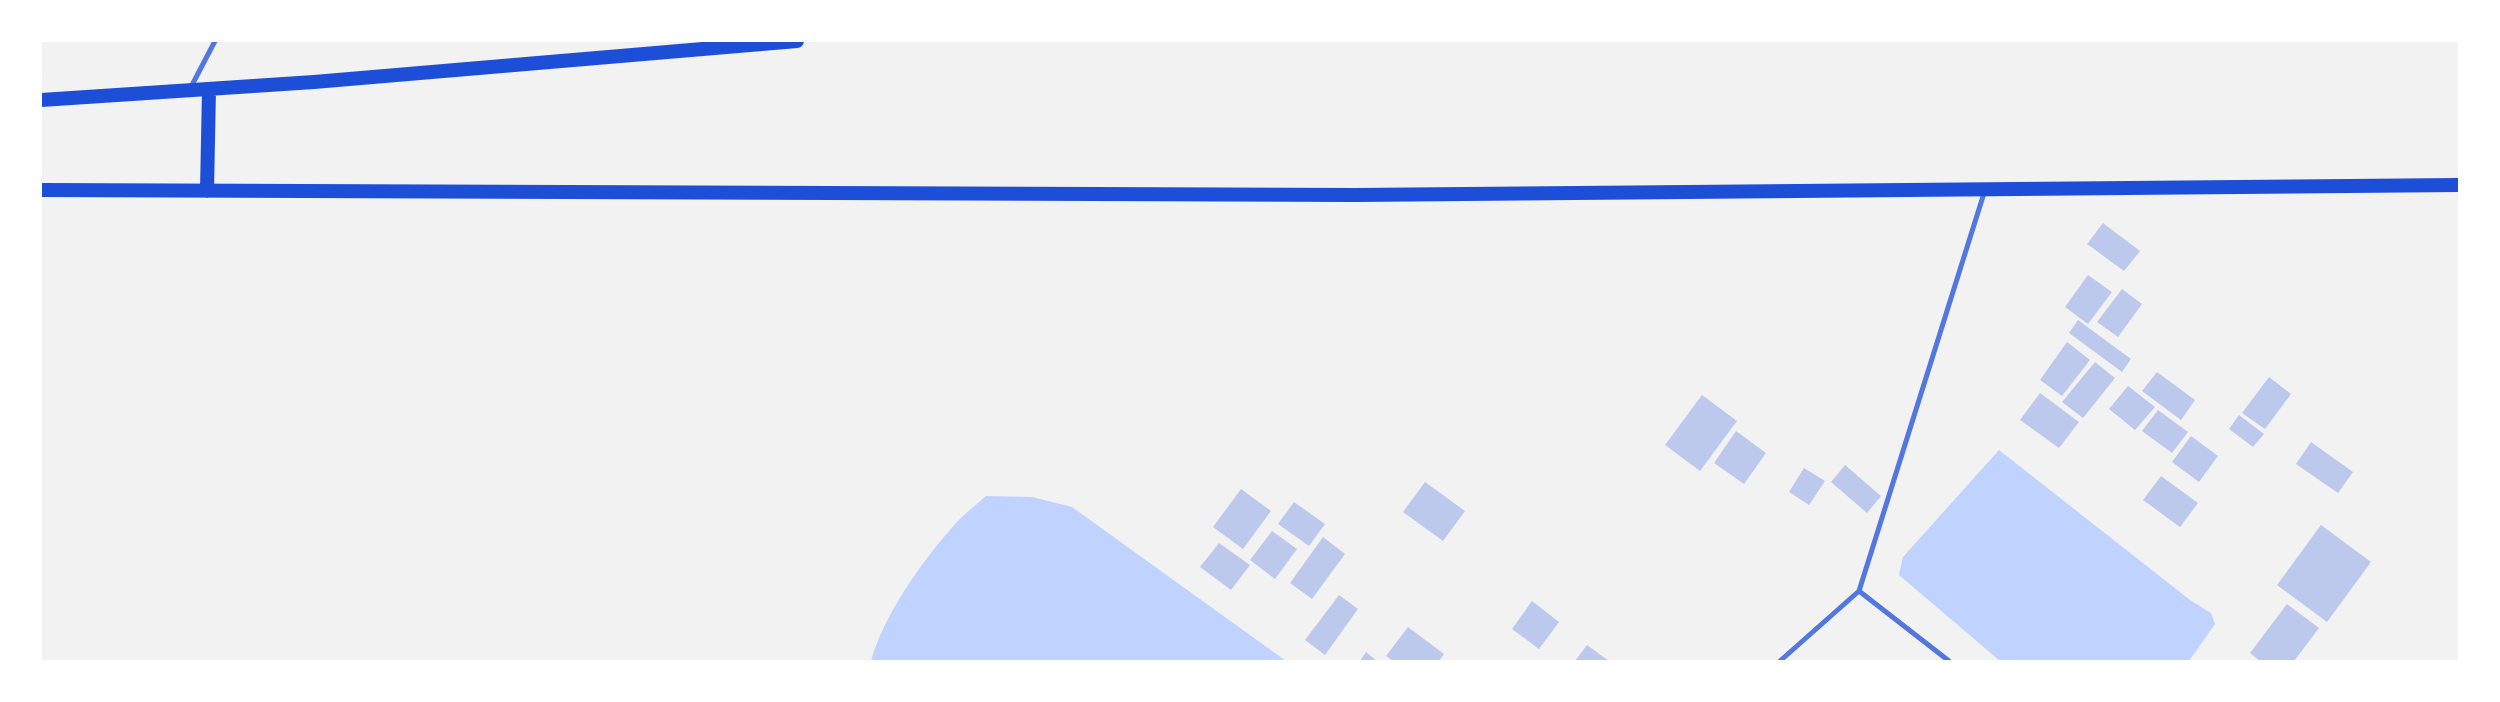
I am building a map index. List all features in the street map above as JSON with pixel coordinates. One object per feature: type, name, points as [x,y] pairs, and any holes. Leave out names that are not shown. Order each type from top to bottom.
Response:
[{"type":"highway","points":[[41,100],[209,89],[797,41]]},
{"type":"highway","points":[[207,191],[209,89]]},
{"type":"highway","points":[[41,190],[1364,195],[2459,185]]},
{"type":"street","points":[[190,90],[215,41]]},
{"type":"street","points":[[1780,661],[1859,591],[1986,189]]},
{"type":"street","points":[[1859,591],[1949,661]]},
{"type":"water","points":[[1999,450],[2190,600],[2211,613],[2215,624],[2189,661],[2000,661],[1899,575],[1903,557]]},
{"type":"water","points":[[986,496],[1032,497],[1072,507],[1286,661],[871,661],[893,609],[915,575],[954,525]]},
{"type":"building","points":[[2103,223],[2140,251],[2124,271],[2087,244]]},
{"type":"building","points":[[2088,275],[2112,292],[2088,324],[2065,307]]},
{"type":"building","points":[[2122,289],[2142,304],[2118,337],[2097,322]]},
{"type":"building","points":[[2078,320],[2131,359],[2122,372],[2069,333]]},
{"type":"building","points":[[2067,342],[2090,360],[2062,396],[2040,380]]},
{"type":"building","points":[[2095,362],[2115,378],[2083,418],[2062,402]]},
{"type":"building","points":[[2157,372],[2195,400],[2181,420],[2142,391]]},
{"type":"building","points":[[2269,377],[2291,394],[2265,429],[2242,413]]},
{"type":"building","points":[[2128,386],[2155,407],[2135,430],[2109,409]]},
{"type":"building","points":[[2040,393],[2079,422],[2059,448],[2020,420]]},
{"type":"building","points":[[1702,395],[1737,421],[1700,471],[1665,445]]},
{"type":"building","points":[[2158,410],[2188,432],[2172,453],[2142,431]]},
{"type":"building","points":[[2239,415],[2264,434],[2253,447],[2229,429]]},
{"type":"building","points":[[1736,431],[1766,453],[1744,484],[1714,463]]},
{"type":"building","points":[[2191,436],[2218,456],[2199,482],[2172,462]]},
{"type":"building","points":[[2311,442],[2353,472],[2338,493],[2296,464]]},
{"type":"building","points":[[1845,465],[1881,496],[1867,513],[1831,482]]},
{"type":"building","points":[[1804,468],[1825,481],[1809,505],[1789,492]]},
{"type":"building","points":[[2161,476],[2198,503],[2180,527],[2143,500]]},
{"type":"building","points":[[1425,482],[1465,511],[1443,541],[1403,512]]},
{"type":"building","points":[[1241,489],[1271,511],[1243,549],[1213,527]]},
{"type":"building","points":[[1294,502],[1325,524],[1309,546],[1278,524]]},
{"type":"building","points":[[2321,525],[2371,562],[2327,622],[2277,585]]},
{"type":"building","points":[[1272,531],[1297,549],[1275,579],[1250,560]]},
{"type":"building","points":[[1323,537],[1345,554],[1312,599],[1290,583]]},
{"type":"building","points":[[1219,543],[1250,565],[1231,590],[1200,567]]},
{"type":"building","points":[[1339,595],[1358,609],[1325,655],[1305,640]]},
{"type":"building","points":[[1532,601],[1559,622],[1539,649],[1512,629]]},
{"type":"building","points":[[2287,604],[2319,628],[2294,661],[2260,661],[2250,653]]},
{"type":"building","points":[[1408,627],[1444,654],[1439,661],[1393,661],[1386,656]]},
{"type":"building","points":[[1587,645],[1609,661],[1575,661]]},
{"type":"building","points":[[1366,652],[1377,661],[1360,661]]}]
